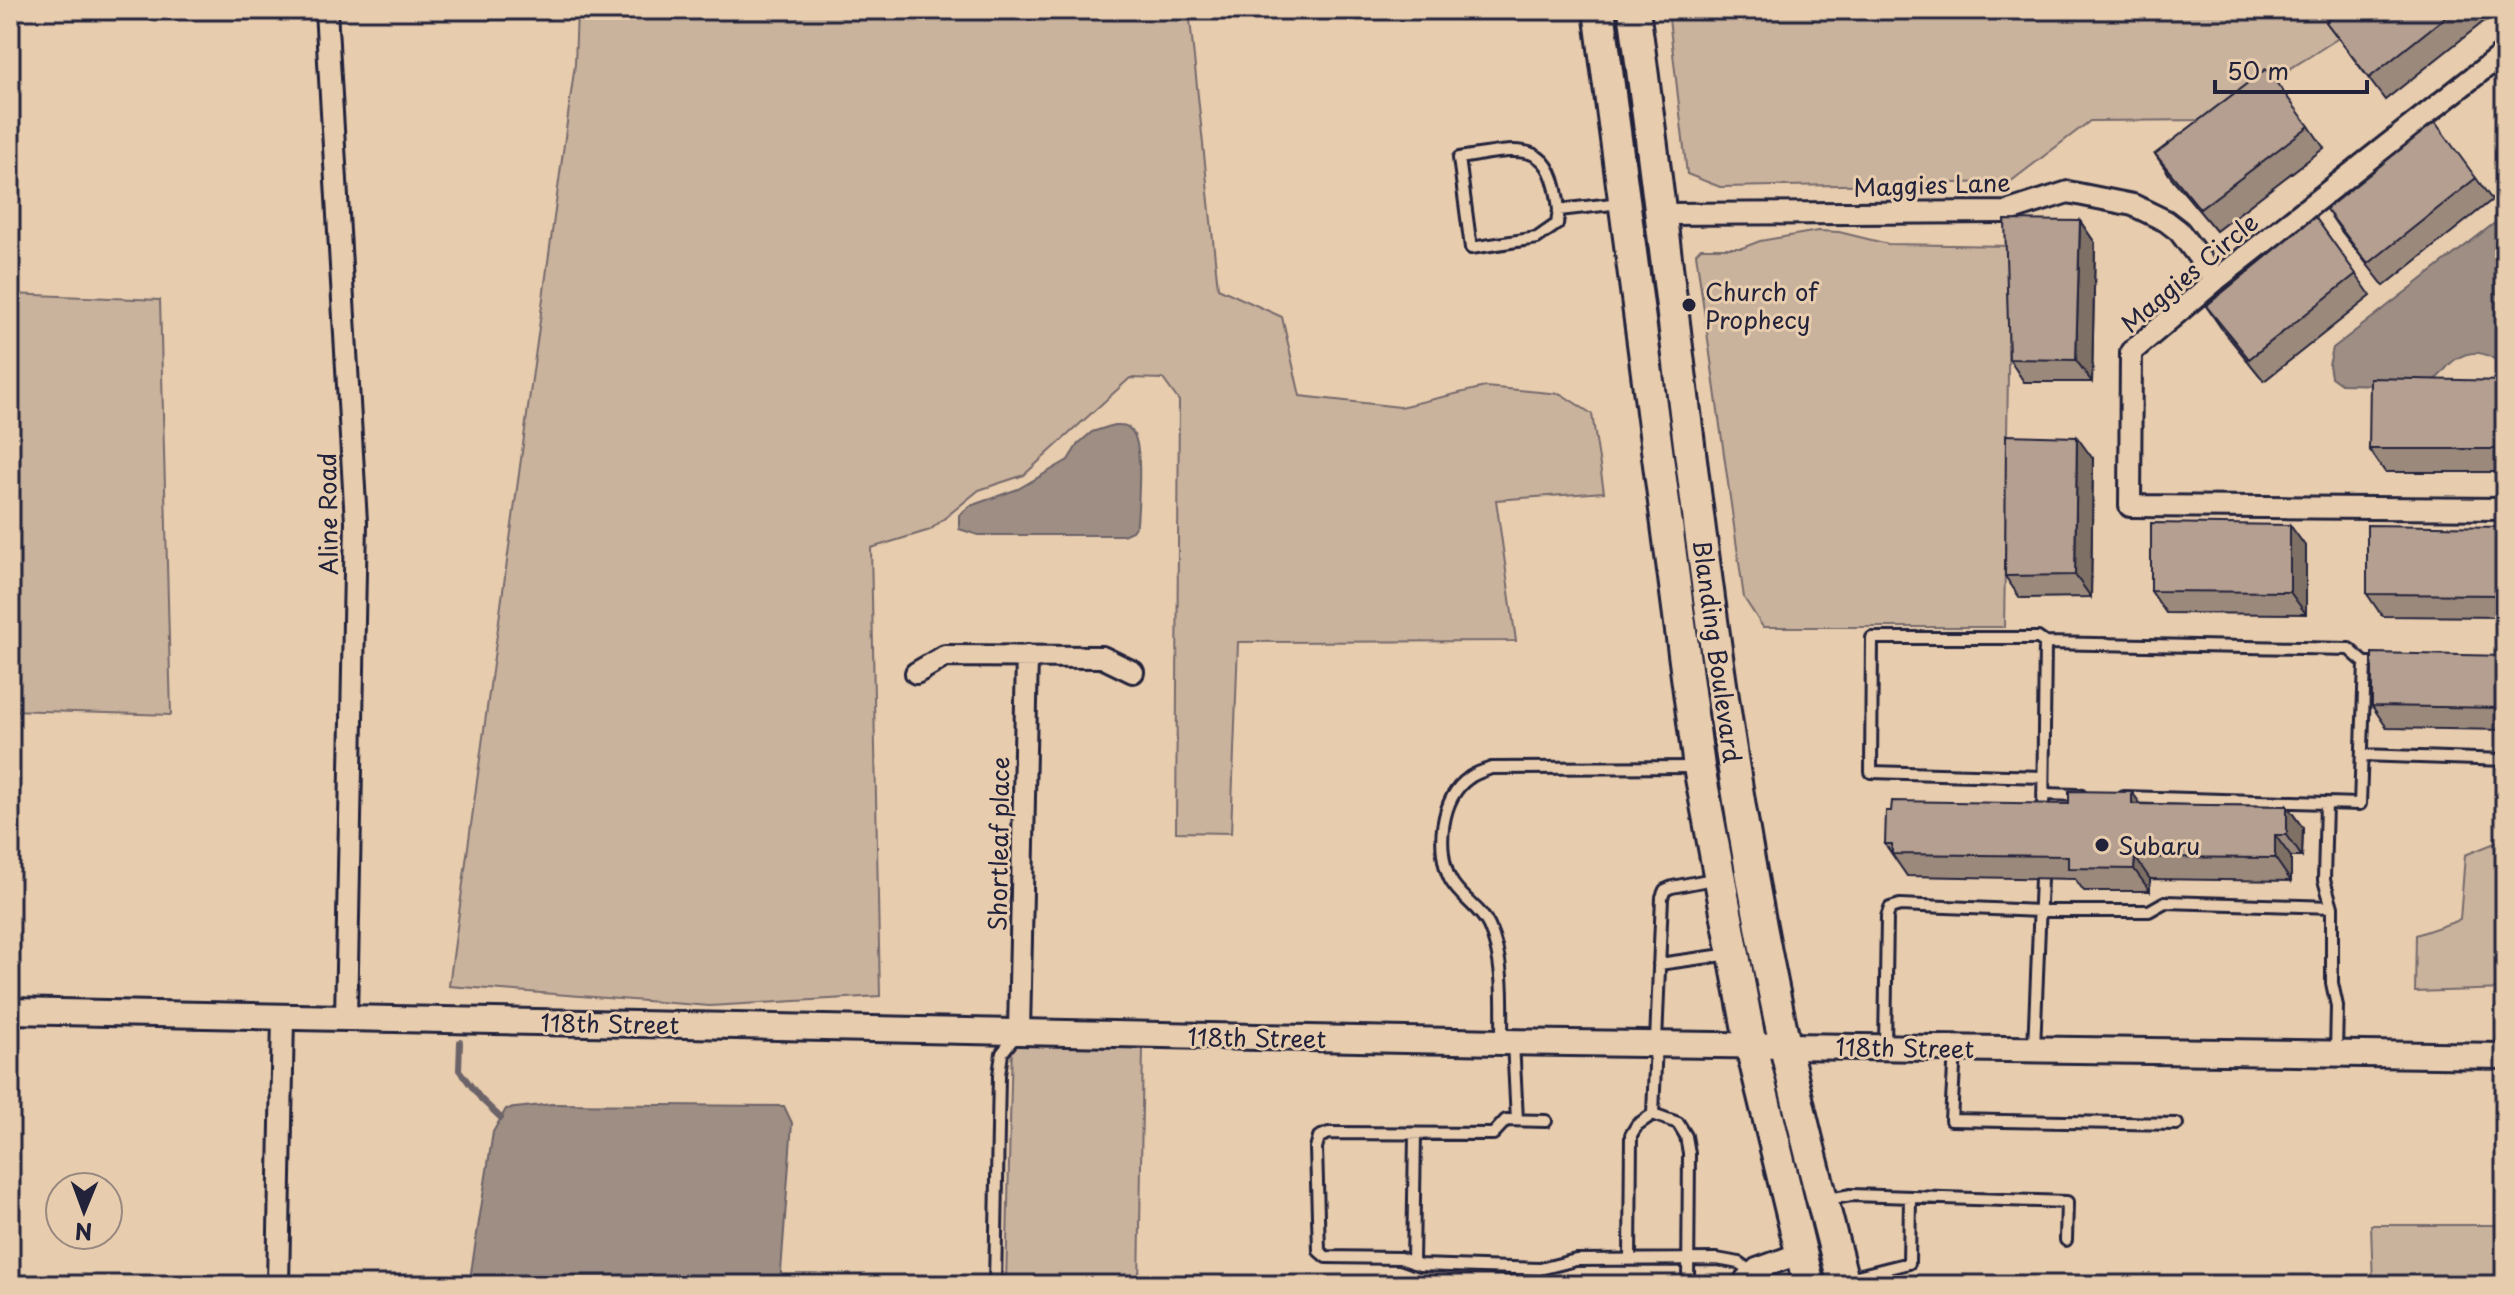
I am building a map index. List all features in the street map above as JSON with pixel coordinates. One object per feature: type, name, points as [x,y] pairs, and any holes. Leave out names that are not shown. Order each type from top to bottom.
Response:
[{"type":"main road","name":"Blanding Boulevard","points":[[1599,10],[1699,767],[1751,1046],[1809,1285]]},
{"type":"main road","name":"Blanding Boulevard","points":[[1634,10],[1712,618],[1734,765],[1785,1046],[1844,1282]]},
{"type":"main road","points":[[1612,117],[1637,183],[1662,214]]},
{"type":"main road","points":[[1623,203],[1647,230],[1672,298]]},
{"type":"street","name":"Aline Road","points":[[326,10],[356,522],[346,1017]]},
{"type":"street","name":"Maggies Circle","points":[[2505,52],[2216,280],[2131,352],[2130,506],[2505,509]]},
{"type":"street","name":"Maggies Lane","points":[[1662,214],[2006,212],[2068,192],[2133,205],[2166,221],[2179,231],[2216,280]]},
{"type":"street","points":[[1679,624],[1712,618]]},
{"type":"street","points":[[916,673],[945,656],[1102,657],[1133,672]]},
{"type":"street","name":"Shortleaf place","points":[[1019,1032],[1027,656]]},
{"type":"street","name":"118th Street","points":[[10,1011],[1507,1042],[2505,1056]]},
{"type":"street","points":[[278,1285],[283,1016]]},
{"type":"street","points":[[1749,1279],[1757,1269],[1801,1253]]},
{"type":"lane","points":[[1514,150],[1539,157],[1548,165],[1557,183],[1559,210],[1557,224],[1537,238],[1471,248],[1459,158],[1514,150]]},
{"type":"lane","points":[[1559,210],[1623,203]]},
{"type":"lane","points":[[2043,777],[1871,772],[1872,638],[2038,638],[2045,643],[2349,649],[2365,663],[2381,663]]},
{"type":"lane","points":[[2042,826],[2045,643]]},
{"type":"lane","points":[[2118,796],[2360,804],[2365,663]]},
{"type":"lane","points":[[2362,755],[2505,760]]},
{"type":"lane","points":[[1517,1120],[1498,951],[1488,923],[1451,882],[1441,854],[1443,825],[1453,796],[1468,778],[1491,768],[1699,767]]},
{"type":"lane","points":[[2043,794],[2090,796]]},
{"type":"lane","points":[[2326,803],[2324,880],[2332,907],[2336,1054]]},
{"type":"lane","points":[[1653,1114],[1662,897],[1665,890],[1718,878]]},
{"type":"lane","points":[[2034,1049],[2041,878]]},
{"type":"lane","points":[[1885,1047],[1887,917],[1890,908],[1900,905],[2039,911],[2149,911],[2165,902],[2332,907]]},
{"type":"lane","points":[[1659,964],[1733,954]]},
{"type":"lane","points":[[995,1285],[999,1075],[1002,1053],[1019,1032]]},
{"type":"lane","points":[[1955,1048],[1951,1120],[2177,1124]]},
{"type":"lane","points":[[1653,1114],[1678,1123],[1686,1136],[1689,1153],[1688,1285]]},
{"type":"lane","points":[[1630,1259],[1631,1135],[1637,1125],[1653,1114]]},
{"type":"lane","points":[[1546,1121],[1506,1120],[1493,1134],[1329,1133],[1319,1137],[1316,1148],[1319,1251],[1326,1257],[1400,1258],[1420,1265],[1540,1269],[1576,1260],[1717,1259],[1739,1263],[1749,1279]]},
{"type":"lane","points":[[1413,1263],[1415,1134]]},
{"type":"lane","points":[[1823,1200],[1851,1195],[2067,1202],[2066,1240]]},
{"type":"lane","points":[[1844,1282],[1909,1263],[1910,1198]]},
{"type":"shaded area","points":[[577,10],[1189,10],[1218,288],[1282,317],[1300,396],[1400,407],[1485,387],[1561,394],[1592,414],[1604,492],[1496,500],[1516,641],[1238,642],[1231,833],[1176,832],[1179,401],[1163,379],[1130,378],[1024,475],[979,490],[930,530],[871,548],[880,996],[710,1006],[449,986],[575,64]]},
{"type":"shaded area","points":[[1668,10],[2350,10],[2350,20],[2337,39],[2209,120],[2090,121],[2010,182],[1720,187],[1687,174]]},
{"type":"shaded area","points":[[2505,215],[2505,369],[2489,356],[2470,353],[2456,359],[2429,382],[2341,384],[2331,377],[2329,365],[2333,348]]},
{"type":"shaded area","points":[[1818,231],[1839,232],[1888,244],[2010,246],[2004,627],[1763,627],[1744,598],[1696,253],[1701,248],[1742,248],[1760,241]]},
{"type":"shaded area","points":[[10,294],[160,300],[171,715],[10,710]]},
{"type":"shaded area","points":[[1114,425],[1129,428],[1138,447],[1137,524],[1132,531],[1123,535],[978,535],[959,529],[959,515],[970,506],[1018,489],[1068,460],[1078,444],[1092,432]]},
{"type":"shaded area","points":[[2505,839],[2505,989],[2415,992],[2416,935],[2460,920],[2465,855]]},
{"type":"shaded area","points":[[1012,1043],[1143,1048],[1139,1285],[1006,1285]]},
{"type":"shaded area","points":[[552,1104],[784,1106],[792,1123],[780,1285],[469,1285],[493,1132],[506,1109]]},
{"type":"shaded area","points":[[2371,1225],[2505,1225],[2505,1285],[2373,1285]]},
{"type":"building","points":[[2342,10],[2454,10],[2369,78],[2326,22]]},
{"type":"building","points":[[2266,69],[2309,126],[2200,209],[2155,154]]},
{"type":"building","points":[[2435,122],[2476,178],[2368,264],[2326,209]]},
{"type":"building","points":[[2315,217],[2356,274],[2249,359],[2206,306]]},
{"type":"building","points":[[2005,220],[2080,221],[2076,360],[2009,359]]},
{"type":"building","points":[[2370,378],[2505,381],[2505,449],[2369,449]]},
{"type":"building","points":[[2006,435],[2077,437],[2075,575],[2005,576]]},
{"type":"building","points":[[2151,523],[2290,525],[2290,592],[2151,591]]},
{"type":"building","points":[[2367,525],[2504,527],[2505,595],[2367,594]]},
{"type":"building","points":[[2372,653],[2505,656],[2505,708],[2372,706]]},
{"type":"building","points":[[2069,791],[2132,792],[2132,804],[2287,806],[2287,835],[2275,835],[2275,858],[2135,857],[2134,869],[2068,868],[2068,856],[1892,854],[1892,844],[1885,844],[1886,811],[1891,811],[1892,801],[2069,804]]},
{"type":"waterway","points":[[460,1042],[459,1070],[481,1099],[501,1118]]},
{"type":"place","name":"Church of Prophecy","points":[[1689,305]]},
{"type":"place","name":"Subaru","points":[[2102,845]]}]
